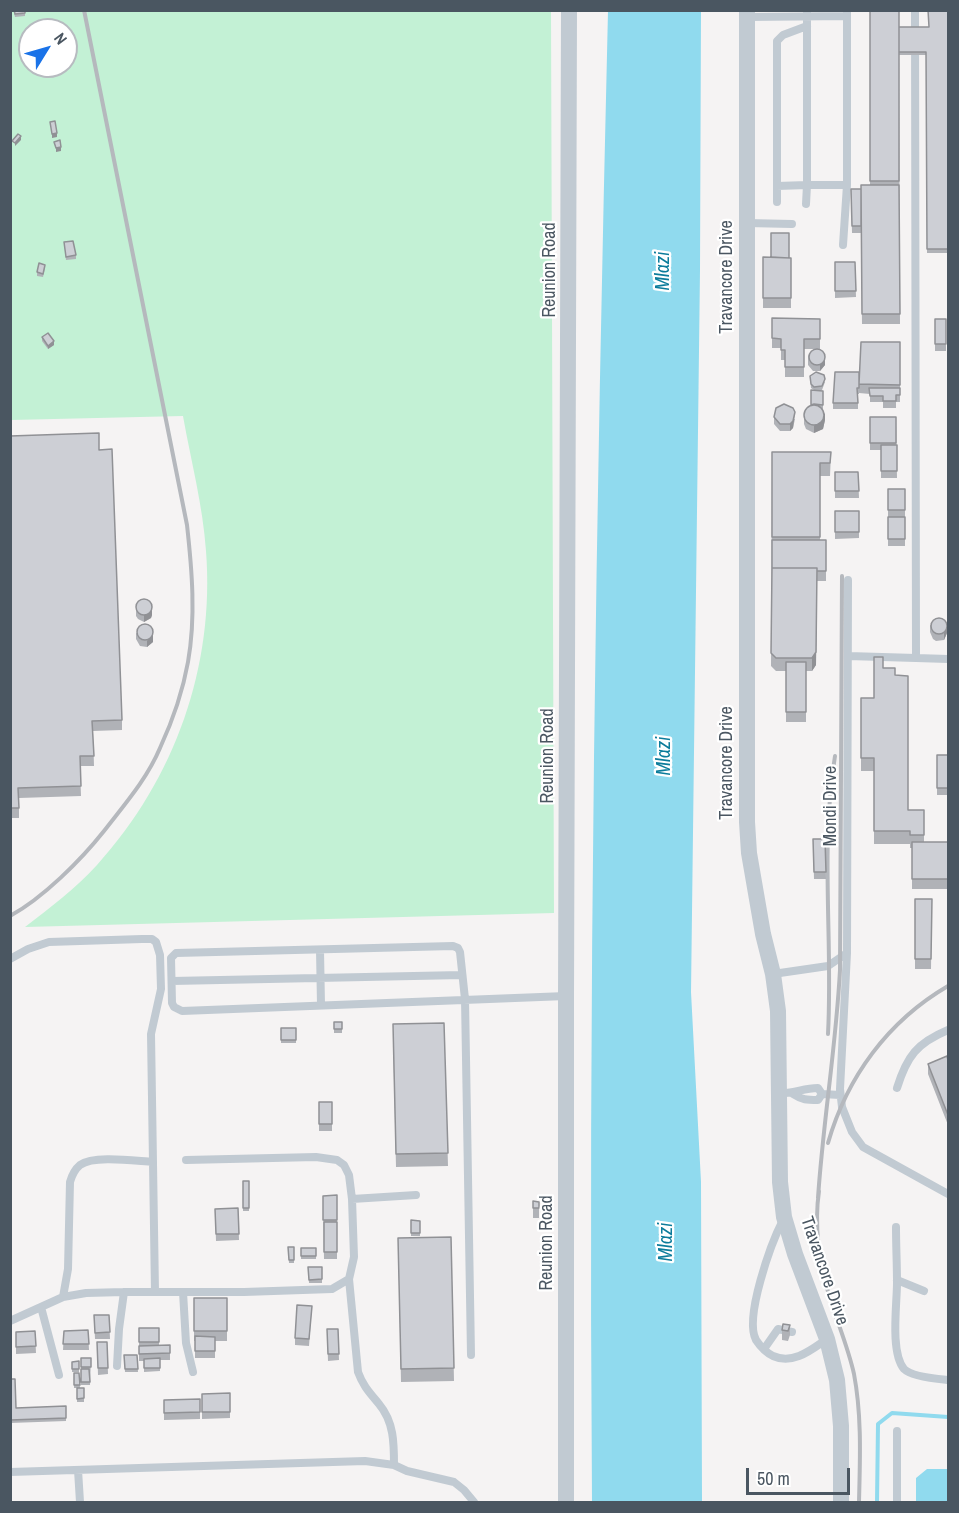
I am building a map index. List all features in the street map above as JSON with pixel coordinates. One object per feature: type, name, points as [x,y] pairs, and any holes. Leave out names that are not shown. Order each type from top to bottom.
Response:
[{"type":"street","name":"Reunion Road","points":[[566,1503],[569,10]]},
{"type":"street","name":"Travancore Drive","points":[[747,14],[747,822],[749,853],[763,934],[773,974],[786,1093],[780,1182],[784,1217],[795,1254],[832,1353],[841,1404],[841,1503]]},
{"type":"lane","points":[[915,10],[916,658]]},
{"type":"lane","points":[[806,204],[807,13]]},
{"type":"lane","points":[[747,14],[847,13],[847,185],[843,245]]},
{"type":"lane","points":[[777,202],[777,41],[783,35],[807,26]]},
{"type":"lane","points":[[777,186],[847,185]]},
{"type":"lane","points":[[747,223],[792,224]]},
{"type":"lane","name":"Mondi Drive","points":[[848,580],[847,953],[840,1095],[852,1132],[863,1147],[948,1194]]},
{"type":"lane","points":[[848,656],[948,659]]},
{"type":"lane","points":[[10,959],[28,949],[49,942],[142,939],[152,939],[156,942],[160,955],[161,989],[151,1028],[155,1292]]},
{"type":"lane","points":[[471,1355],[465,999],[460,950],[453,946],[176,953],[171,958],[172,1003],[174,1007],[182,1011],[465,999],[566,996]]},
{"type":"lane","points":[[320,950],[321,1005]]},
{"type":"lane","points":[[773,974],[828,966],[847,953]]},
{"type":"lane","points":[[172,981],[462,975]]},
{"type":"lane","points":[[897,1088],[909,1058],[934,1036],[948,1030]]},
{"type":"lane","points":[[786,1093],[802,1088],[818,1088],[822,1094],[840,1095]]},
{"type":"lane","points":[[186,1160],[328,1157],[344,1165],[349,1175],[352,1199],[354,1257],[349,1279],[358,1372],[362,1384],[379,1404],[391,1425],[394,1465]]},
{"type":"lane","points":[[63,1297],[68,1269],[72,1174],[86,1162],[96,1160],[153,1162]]},
{"type":"lane","points":[[352,1199],[416,1195]]},
{"type":"lane","points":[[784,1217],[773,1240],[753,1319],[756,1340],[768,1353],[782,1360],[798,1357],[827,1339]]},
{"type":"lane","points":[[896,1227],[897,1354],[906,1371],[930,1378],[948,1380]]},
{"type":"lane","points":[[10,1321],[63,1297],[86,1293],[332,1289],[349,1279]]},
{"type":"lane","points":[[897,1280],[924,1291]]},
{"type":"lane","points":[[117,1366],[124,1292]]},
{"type":"lane","points":[[183,1292],[186,1343],[193,1371]]},
{"type":"lane","points":[[41,1307],[59,1375]]},
{"type":"lane","points":[[764,1349],[778,1329],[792,1332]]},
{"type":"lane","points":[[897,1431],[897,1503]]},
{"type":"lane","points":[[10,1472],[365,1461],[394,1465],[407,1471],[454,1482],[474,1503]]},
{"type":"lane","points":[[78,1470],[80,1503]]},
{"type":"green space","points":[[10,11],[551,11],[554,913],[25,927],[72,890],[97,865],[124,832],[148,796],[168,758],[184,719],[196,678],[204,636],[207,594],[206,551],[200,500],[183,416],[11,420]]},
{"type":"water","name":"Mlazi","points":[[608,11],[701,11],[691,992],[701,1182],[702,1502],[592,1502],[591,1129],[594,756]]},
{"type":"water","points":[[927,1469],[948,1469],[948,1502],[916,1502],[916,1478]]},
{"type":"building","points":[[14,10],[25,10],[25,13],[15,14]]},
{"type":"building","points":[[870,10],[899,10],[899,181],[870,181]]},
{"type":"building","points":[[928,10],[948,10],[948,249],[927,249],[926,52],[899,52],[899,27],[929,27]]},
{"type":"building","points":[[55,121],[57,133],[52,134],[50,122]]},
{"type":"building","points":[[18,134],[21,136],[15,143],[12,141]]},
{"type":"building","points":[[60,140],[61,147],[56,148],[54,142]]},
{"type":"building","points":[[861,185],[899,185],[900,314],[862,314]]},
{"type":"building","points":[[851,189],[861,189],[861,226],[852,226]]},
{"type":"building","points":[[771,233],[789,233],[789,258],[771,257]]},
{"type":"building","points":[[73,241],[76,255],[66,257],[64,242]]},
{"type":"building","points":[[763,257],[791,258],[791,298],[763,298]]},
{"type":"building","points":[[835,262],[855,262],[856,291],[835,291]]},
{"type":"building","points":[[39,263],[45,265],[43,274],[37,272]]},
{"type":"building","points":[[772,318],[820,319],[820,339],[804,339],[804,367],[785,367],[785,350],[781,350],[781,339],[772,338]]},
{"type":"building","points":[[935,319],[946,319],[946,344],[935,344]]},
{"type":"building","points":[[48,333],[54,341],[48,346],[42,337]]},
{"type":"building","points":[[861,342],[900,342],[900,385],[859,384]]},
{"type":"building","points":[[814,349],[820,349],[825,357],[823,363],[814,365],[809,360],[809,354]]},
{"type":"building","points":[[816,372],[824,375],[822,386],[814,387],[811,384],[810,376]]},
{"type":"building","points":[[835,372],[859,372],[858,403],[833,403]]},
{"type":"building","points":[[869,388],[900,388],[900,395],[896,395],[896,401],[883,401],[883,396],[870,396]]},
{"type":"building","points":[[811,390],[823,391],[823,405],[811,405]]},
{"type":"building","points":[[784,404],[793,408],[795,412],[790,424],[780,424],[774,417],[776,408]]},
{"type":"building","points":[[814,405],[821,408],[824,415],[821,422],[814,425],[807,422],[804,415],[807,408]]},
{"type":"building","points":[[870,417],[896,417],[896,443],[870,443]]},
{"type":"building","points":[[99,433],[99,450],[112,449],[122,720],[92,721],[94,756],[80,756],[81,786],[18,788],[19,808],[10,808],[10,436]]},
{"type":"building","points":[[881,445],[897,445],[897,471],[881,471]]},
{"type":"building","points":[[772,452],[831,452],[830,463],[820,463],[820,537],[772,537]]},
{"type":"building","points":[[835,472],[858,472],[859,491],[835,491]]},
{"type":"building","points":[[888,489],[905,489],[905,510],[888,510]]},
{"type":"building","points":[[835,511],[859,511],[859,532],[835,532]]},
{"type":"building","points":[[888,517],[905,517],[905,539],[888,539]]},
{"type":"building","points":[[772,540],[826,540],[826,571],[817,571],[817,568],[772,568]]},
{"type":"building","points":[[772,568],[817,568],[816,652],[812,658],[776,658],[771,653]]},
{"type":"building","points":[[144,599],[150,601],[152,607],[150,613],[144,615],[138,613],[136,607],[138,601]]},
{"type":"building","points":[[939,618],[945,620],[947,626],[945,632],[939,634],[933,632],[931,626],[933,620]]},
{"type":"building","points":[[142,624],[148,624],[153,632],[151,638],[142,640],[137,635],[137,629]]},
{"type":"building","points":[[874,657],[883,657],[883,668],[895,668],[895,675],[908,676],[908,810],[924,810],[924,835],[910,835],[910,831],[874,831],[874,758],[861,758],[861,698],[874,698]]},
{"type":"building","points":[[786,662],[806,662],[806,712],[786,712]]},
{"type":"building","points":[[937,755],[948,755],[948,788],[937,788]]},
{"type":"building","points":[[813,839],[825,839],[826,872],[814,872]]},
{"type":"building","points":[[912,842],[948,842],[948,879],[912,879]]},
{"type":"building","points":[[915,899],[932,899],[931,959],[915,959]]},
{"type":"building","points":[[334,1022],[342,1022],[342,1029],[334,1029]]},
{"type":"building","points":[[444,1023],[448,1153],[396,1154],[393,1024]]},
{"type":"building","points":[[281,1028],[296,1028],[296,1040],[281,1040]]},
{"type":"building","points":[[947,1056],[948,1060],[948,1115],[928,1064]]},
{"type":"building","points":[[319,1102],[332,1102],[332,1124],[319,1124]]},
{"type":"building","points":[[243,1181],[249,1181],[249,1208],[243,1208]]},
{"type":"building","points":[[337,1195],[337,1220],[323,1220],[323,1196]]},
{"type":"building","points":[[533,1201],[539,1202],[539,1208],[533,1208]]},
{"type":"building","points":[[238,1208],[239,1234],[216,1234],[215,1209]]},
{"type":"building","points":[[411,1220],[420,1221],[420,1233],[411,1233]]},
{"type":"building","points":[[324,1222],[337,1222],[337,1252],[324,1252]]},
{"type":"building","points":[[451,1237],[454,1368],[401,1369],[398,1238]]},
{"type":"building","points":[[288,1247],[294,1247],[294,1260],[289,1260]]},
{"type":"building","points":[[301,1248],[316,1248],[316,1256],[301,1256]]},
{"type":"building","points":[[308,1267],[322,1267],[322,1279],[309,1280]]},
{"type":"building","points":[[194,1298],[227,1298],[227,1331],[194,1331]]},
{"type":"building","points":[[297,1305],[312,1306],[309,1339],[295,1338]]},
{"type":"building","points":[[94,1315],[109,1315],[110,1332],[95,1333]]},
{"type":"building","points":[[783,1324],[790,1325],[788,1331],[782,1330]]},
{"type":"building","points":[[139,1328],[159,1328],[159,1342],[139,1342]]},
{"type":"building","points":[[327,1329],[338,1329],[339,1354],[328,1354]]},
{"type":"building","points":[[88,1330],[89,1344],[63,1344],[64,1331]]},
{"type":"building","points":[[35,1331],[36,1346],[16,1347],[16,1332]]},
{"type":"building","points":[[195,1336],[215,1337],[215,1351],[195,1351]]},
{"type":"building","points":[[97,1342],[107,1342],[108,1368],[98,1368]]},
{"type":"building","points":[[170,1345],[170,1353],[139,1354],[139,1346]]},
{"type":"building","points":[[124,1355],[137,1355],[138,1369],[125,1369]]},
{"type":"building","points":[[81,1358],[91,1358],[91,1367],[81,1367]]},
{"type":"building","points":[[160,1358],[160,1368],[144,1368],[144,1359]]},
{"type":"building","points":[[79,1361],[79,1369],[72,1369],[72,1362]]},
{"type":"building","points":[[81,1369],[89,1369],[90,1382],[81,1382]]},
{"type":"building","points":[[74,1373],[79,1373],[80,1385],[74,1385]]},
{"type":"building","points":[[10,1379],[15,1379],[16,1408],[66,1406],[66,1418],[10,1420]]},
{"type":"building","points":[[77,1388],[84,1388],[84,1398],[77,1399]]},
{"type":"building","points":[[230,1393],[230,1412],[202,1412],[202,1394]]},
{"type":"building","points":[[200,1399],[200,1412],[164,1413],[164,1400]]},
{"type":"waterway","points":[[877,1502],[878,1424],[892,1413],[948,1417]]},
{"type":"railway","points":[[10,916],[48,889],[84,854],[149,770],[173,717],[180,695],[188,662],[192,628],[192,576],[187,525],[84,10]]},
{"type":"railway","points":[[818,1198],[840,970],[842,576]]},
{"type":"railway","points":[[828,1034],[828,825],[835,756]]},
{"type":"railway","points":[[828,1143],[846,1096],[873,1053],[907,1016],[948,986]]},
{"type":"railway","points":[[819,1191],[818,1244],[829,1295],[852,1364],[857,1390],[860,1438],[859,1502]]}]
